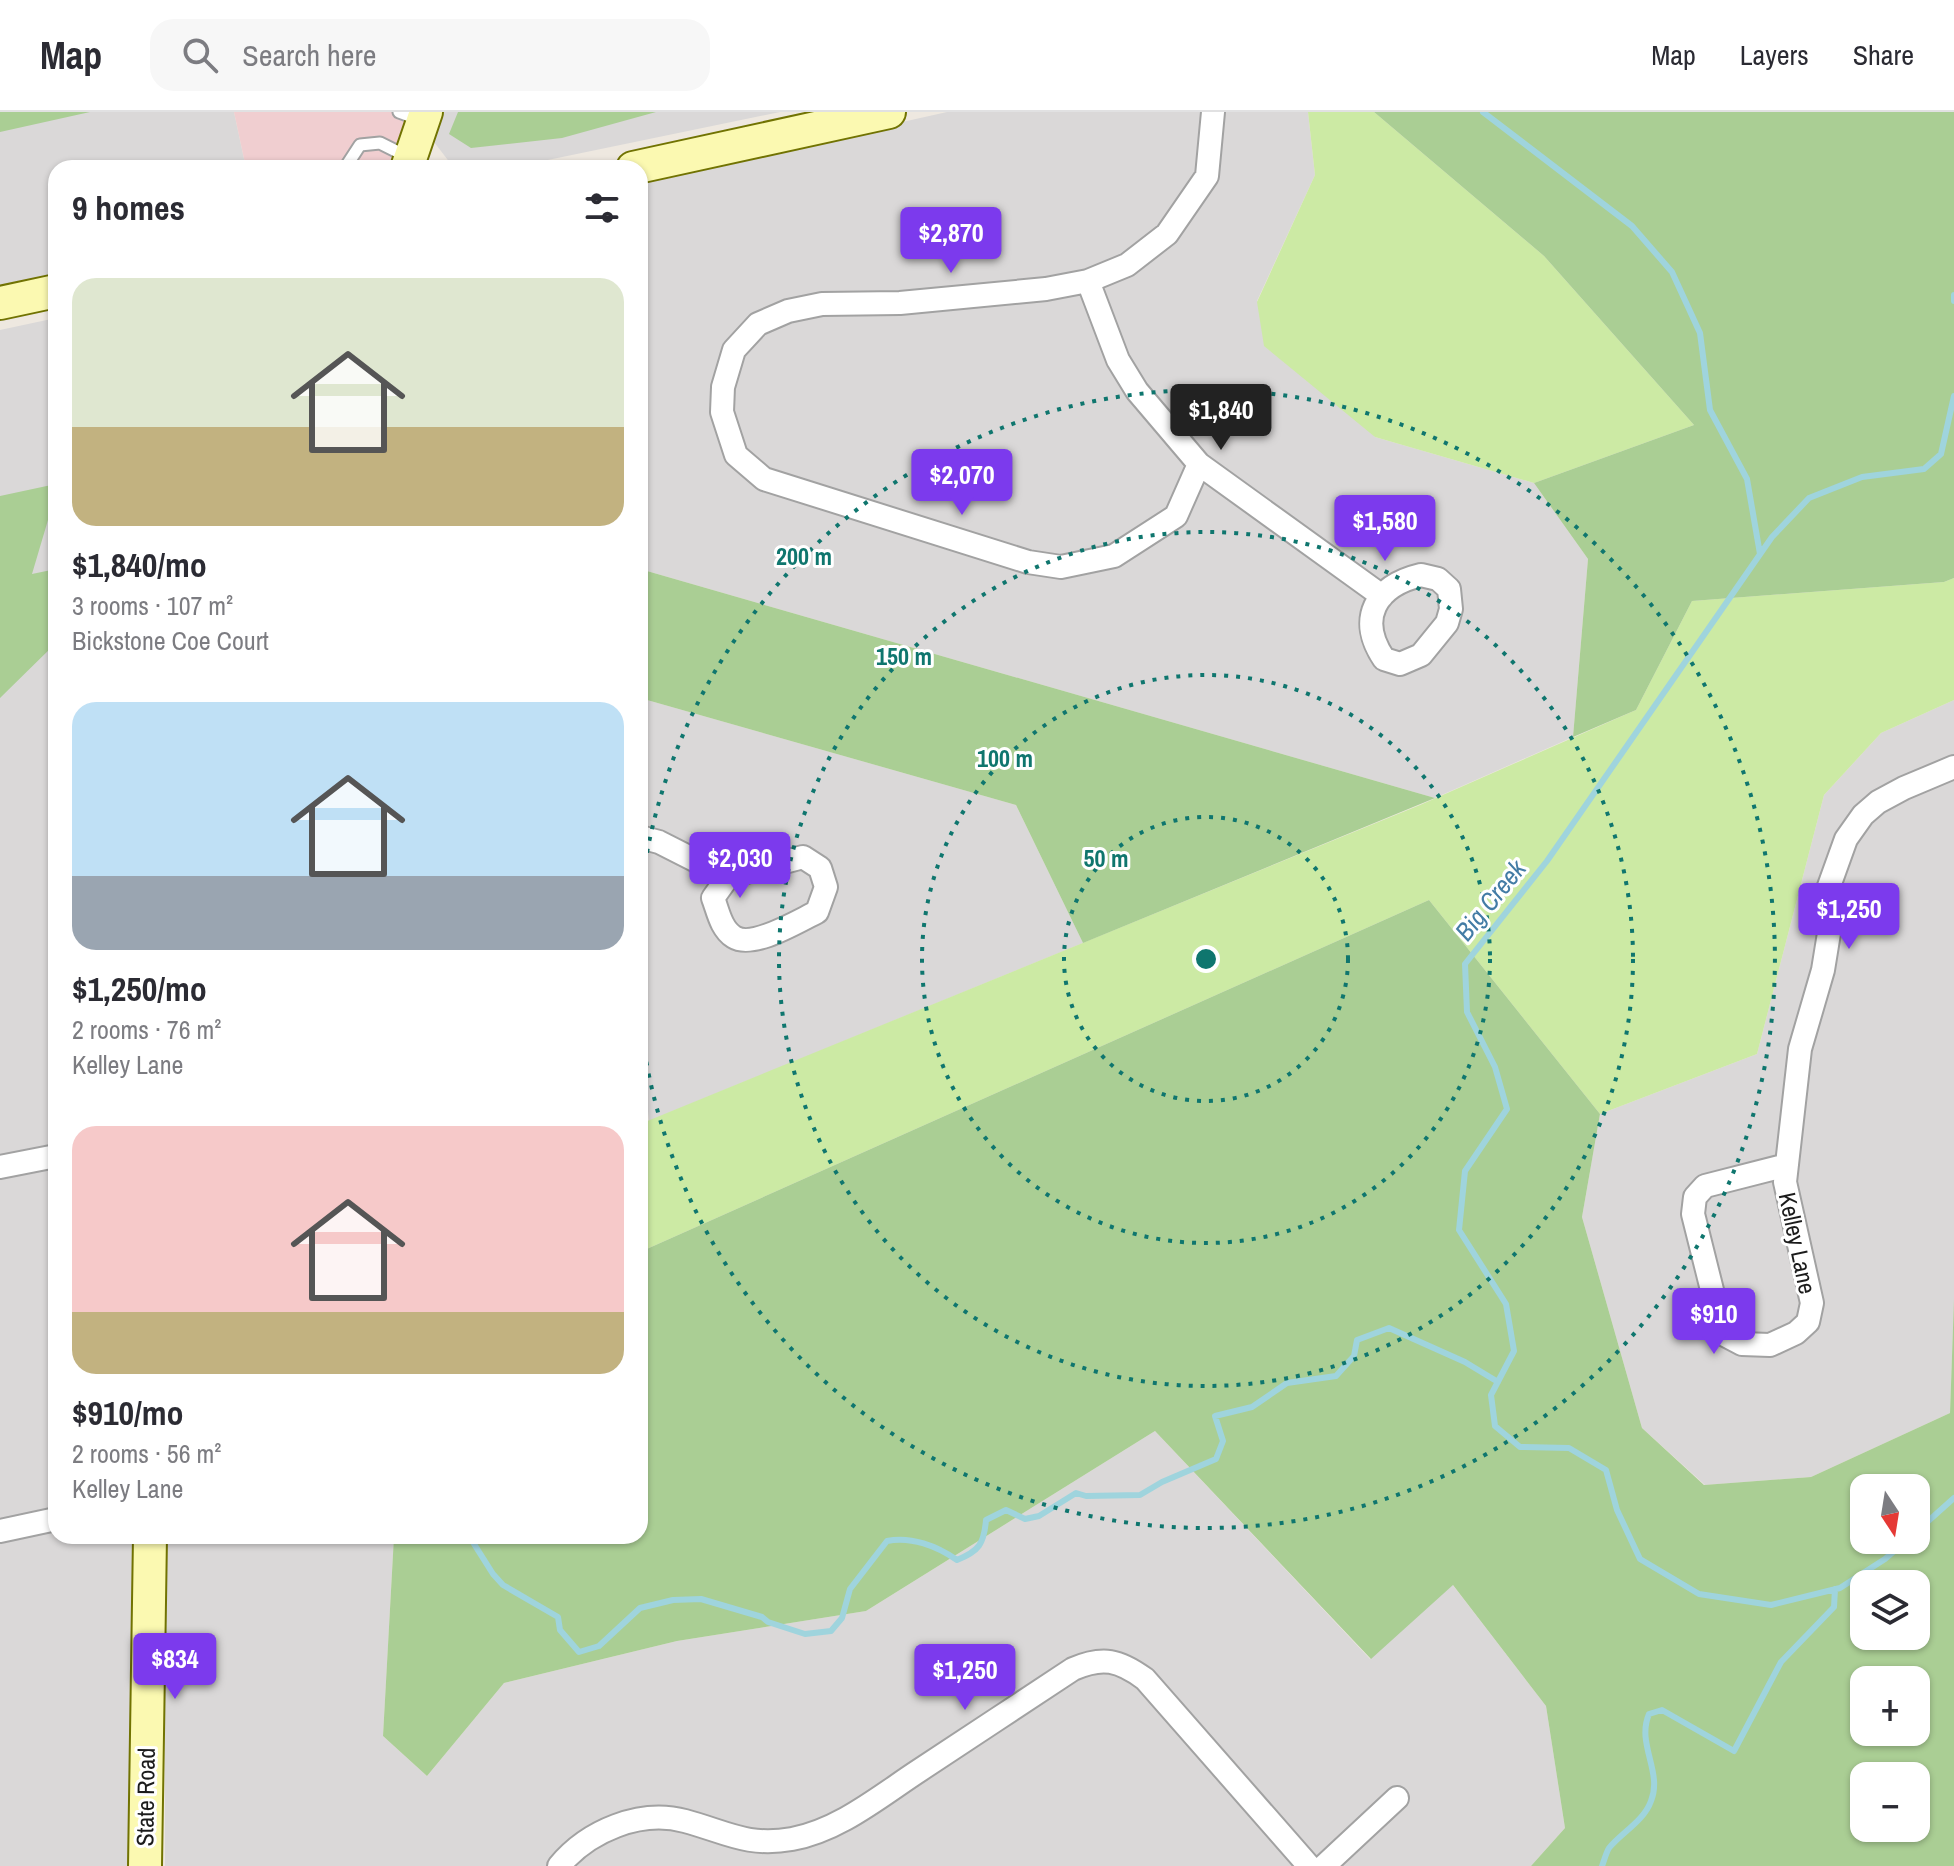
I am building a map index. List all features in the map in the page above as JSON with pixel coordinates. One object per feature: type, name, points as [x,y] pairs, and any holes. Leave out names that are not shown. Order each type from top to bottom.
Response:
[{"type":"main road","points":[[648,165],[889,112]]},
{"type":"main road","points":[[408,160],[416,115]]},
{"type":"main road","points":[[0,303],[48,293]]},
{"type":"main road","name":"State Road","points":[[145,1866],[150,1544]]},
{"type":"street","points":[[1199,464],[1176,516],[1114,556],[1061,567],[1028,562],[764,479],[736,455],[722,412],[723,387],[734,350],[758,324],[788,311],[822,304],[900,303],[1046,289],[1088,281],[1127,265],[1167,234],[1207,176],[1213,112]]},
{"type":"street","points":[[1088,281],[1118,360],[1137,391],[1199,464],[1382,596]]},
{"type":"street","name":"Kelley Lane","points":[[1787,1165],[1705,1186],[1695,1197],[1693,1214],[1723,1334],[1742,1344],[1770,1345],[1796,1333],[1808,1322],[1812,1303],[1785,1182],[1787,1165],[1800,1049],[1823,970],[1830,927],[1828,889],[1846,839],[1863,815],[1878,802],[1954,767]]},
{"type":"street","points":[[648,839],[728,877],[803,857],[820,868],[826,887],[817,912],[753,941],[734,938],[722,924],[713,898],[728,877]]},
{"type":"street","points":[[0,1167],[48,1158]]},
{"type":"street","points":[[0,1531],[48,1521]]},
{"type":"street","points":[[559,1866],[577,1849],[607,1830],[648,1818],[683,1820],[741,1840],[774,1841],[812,1834],[854,1813],[1073,1669],[1088,1663],[1108,1661],[1128,1666],[1145,1679],[1309,1866]]},
{"type":"street","points":[[1324,1866],[1397,1798]]},
{"type":"lane","points":[[350,160],[360,145],[380,143],[404,160]]},
{"type":"shaded area","points":[[0,112],[234,112],[244,160],[48,160],[48,278],[0,289]]},
{"type":"shaded area","points":[[234,112],[412,112],[397,160],[244,160]]},
{"type":"shaded area","points":[[444,112],[780,112],[548,160],[448,160],[434,142]]},
{"type":"shaded area","points":[[947,112],[1308,112],[1315,175],[1257,301],[1375,437],[1534,483],[1588,559],[1573,737],[1435,798],[648,571],[648,179]]},
{"type":"shaded area","points":[[48,320],[48,1544],[135,1544],[133,1866],[0,1866],[0,330]]},
{"type":"shaded area","points":[[648,700],[1016,805],[1083,943],[649,1121]]},
{"type":"shaded area","points":[[1954,700],[1954,1299],[1950,1413],[1811,1477],[1705,1485],[1642,1428],[1582,1217],[1600,1114],[1757,1054],[1824,795],[1881,733]]},
{"type":"shaded area","points":[[1155,1431],[1370,1659],[1452,1584],[1546,1706],[1565,1828],[1531,1866],[165,1866],[165,1544],[394,1544],[383,1736],[427,1776],[504,1683],[677,1641],[866,1611]]},
{"type":"green space","points":[[0,112],[90,112],[0,132]]},
{"type":"green space","points":[[458,112],[656,112],[562,138],[471,148],[449,134]]},
{"type":"green space","points":[[1308,112],[1374,112],[1544,256],[1694,425],[1534,483],[1375,437],[1264,346],[1257,302],[1315,175]]},
{"type":"green space","points":[[1374,112],[1954,112],[1954,578],[1944,582],[1692,601],[1636,710],[1573,737],[1588,559],[1534,483],[1694,425],[1544,256]]},
{"type":"green space","points":[[48,486],[48,520],[32,574],[48,571],[48,651],[0,698],[0,496]]},
{"type":"green space","points":[[648,571],[1435,798],[1083,943],[1016,805],[648,700]]},
{"type":"green space","points":[[1954,578],[1954,700],[1881,733],[1824,795],[1757,1054],[1600,1114],[1429,900],[648,1248],[648,1121],[1420,805],[1636,710],[1692,601],[1944,582]]},
{"type":"green space","points":[[1429,900],[1600,1114],[1582,1217],[1642,1428],[1704,1485],[1811,1477],[1950,1413],[1954,1299],[1954,1866],[1531,1866],[1565,1828],[1546,1706],[1453,1585],[1371,1659],[1155,1431],[866,1611],[677,1641],[504,1683],[427,1776],[383,1736],[394,1544],[648,1544],[648,1248]]},
{"type":"waterway","points":[[1483,112],[1632,226],[1672,272],[1700,333],[1710,410],[1747,479],[1760,554]]},
{"type":"waterway","points":[[1954,295],[1954,301]]},
{"type":"waterway","name":"Big Creek","points":[[1891,1554],[1840,1588],[1771,1605],[1699,1594],[1640,1559],[1617,1510],[1606,1470],[1569,1448],[1520,1447],[1495,1426],[1491,1395],[1514,1351],[1506,1304],[1459,1230],[1465,1171],[1507,1109],[1495,1067],[1467,1012],[1465,964],[1547,861],[1772,537],[1809,498],[1862,477],[1924,469],[1941,454],[1954,396]]},
{"type":"waterway","points":[[474,1544],[503,1585],[558,1617],[560,1630],[579,1652],[599,1646],[640,1608],[673,1600],[701,1599],[805,1634],[831,1631],[842,1618],[850,1589],[887,1541],[924,1543],[957,1560],[979,1546],[986,1520],[1006,1510],[1025,1519],[1039,1516],[1076,1493],[1086,1496],[1140,1495],[1216,1459],[1223,1441],[1215,1416],[1252,1407],[1287,1383],[1336,1376],[1354,1356],[1357,1340],[1389,1328],[1465,1362],[1498,1382]]},
{"type":"waterway","name":"Big Creek","points":[[1930,1519],[1954,1498]]},
{"type":"waterway","points":[[1602,1866],[1609,1848],[1638,1821],[1651,1801],[1654,1779],[1646,1736],[1649,1714],[1662,1710],[1734,1751],[1781,1662],[1834,1607],[1835,1589]]}]
